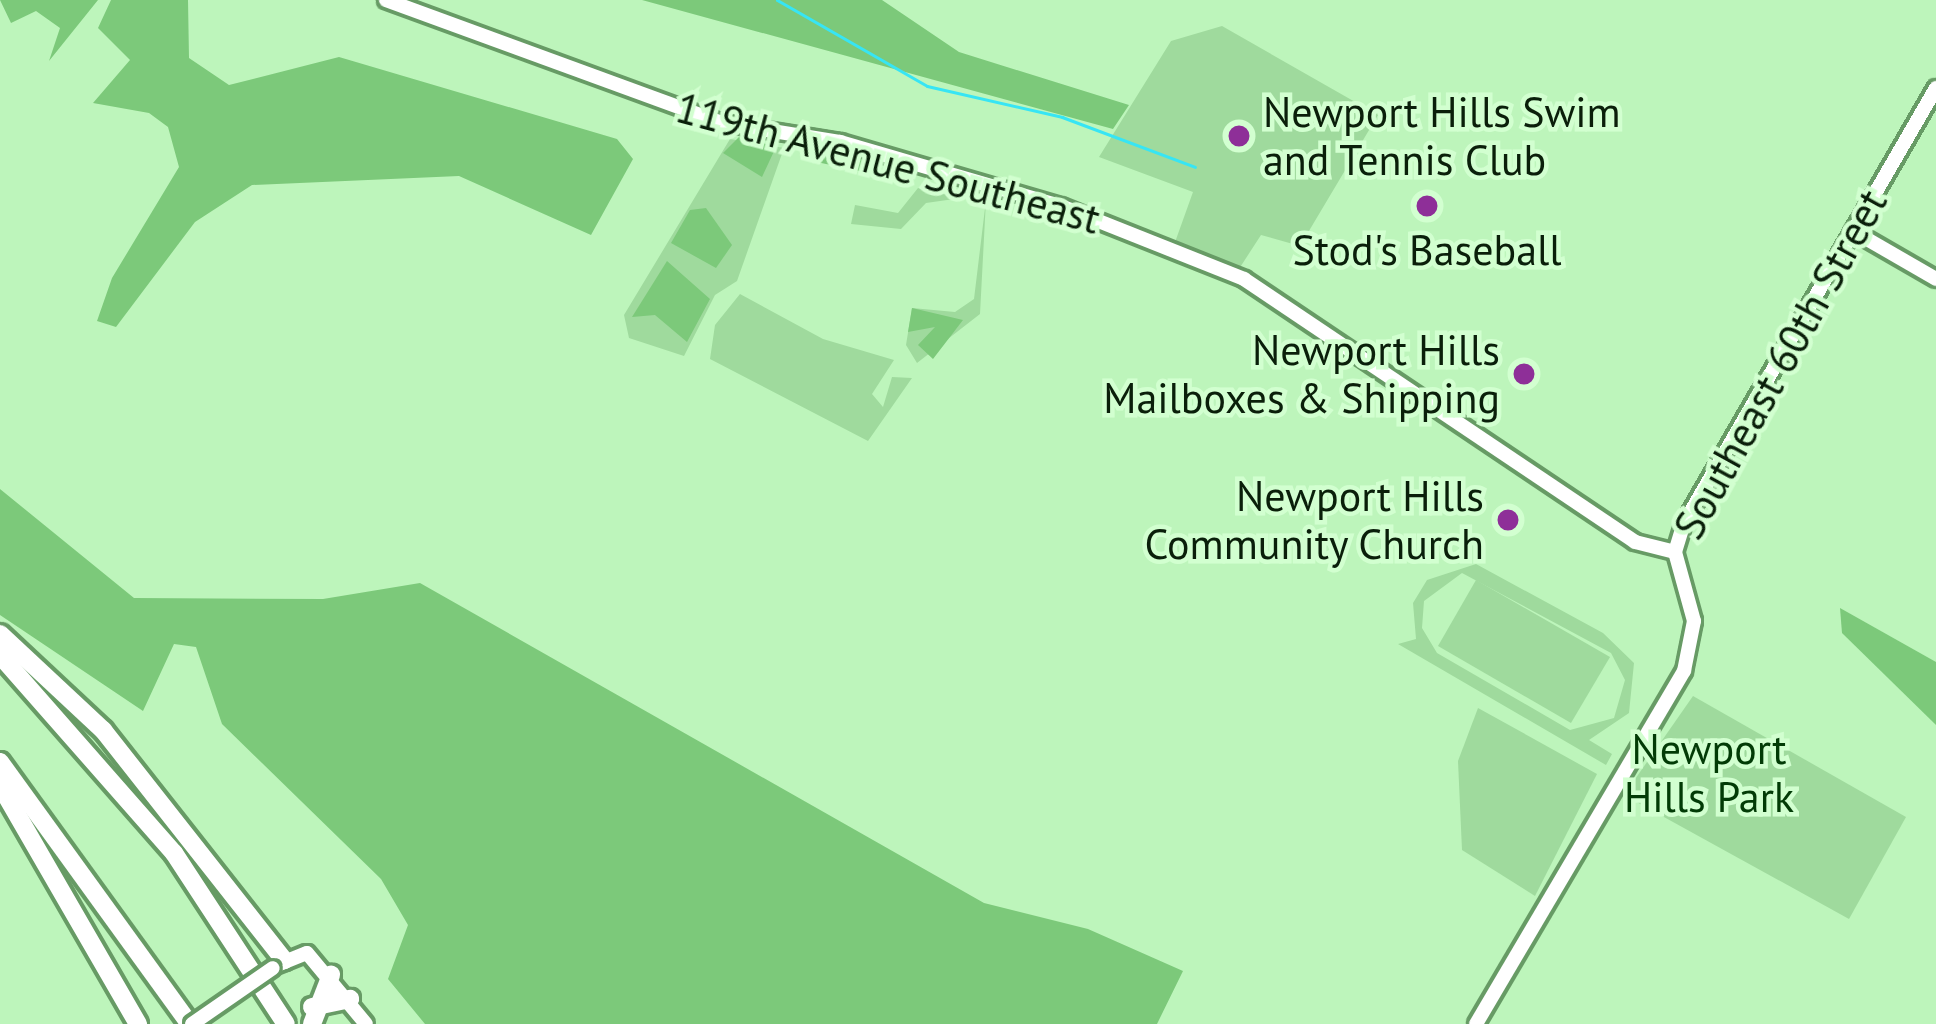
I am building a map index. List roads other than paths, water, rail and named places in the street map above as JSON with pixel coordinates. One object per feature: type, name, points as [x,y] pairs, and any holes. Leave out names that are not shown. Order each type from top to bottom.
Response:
[{"type":"highway","points":[[0,634],[103,730],[279,964]]},
{"type":"highway","points":[[0,655],[174,853],[286,1024]]},
{"type":"highway","points":[[0,762],[191,1024]]},
{"type":"highway","points":[[0,785],[138,1024]]},
{"type":"highway","points":[[312,1015],[331,975]]},
{"type":"highway","points":[[312,1015],[350,999]]},
{"type":"street","name":"119th Avenue Southeast","points":[[386,0],[723,123],[840,142],[1061,206],[1244,279],[1636,542],[1675,552]]},
{"type":"street","name":"Southeast 60th Street","points":[[1476,1024],[1684,671],[1694,621],[1675,552],[1936,88]]},
{"type":"street","points":[[1853,231],[1936,279]]},
{"type":"street","points":[[191,1024],[279,964],[307,952],[331,975],[366,1024]]},
{"type":"waterway","points":[[777,0],[927,86],[1062,117],[1195,167]]},
{"type":"place","name":"Newport Hills Swim and Tennis Club","points":[[1239,136]]},
{"type":"place","name":"Stod's Baseball","points":[[1427,206]]},
{"type":"place","name":"Newport Hills Mailboxes & Shipping","points":[[1524,374]]},
{"type":"place","name":"Newport Hills Community Church","points":[[1508,520]]},
{"type":"park label","name":"Newport Hills Park","points":[[1709,773]]}]
